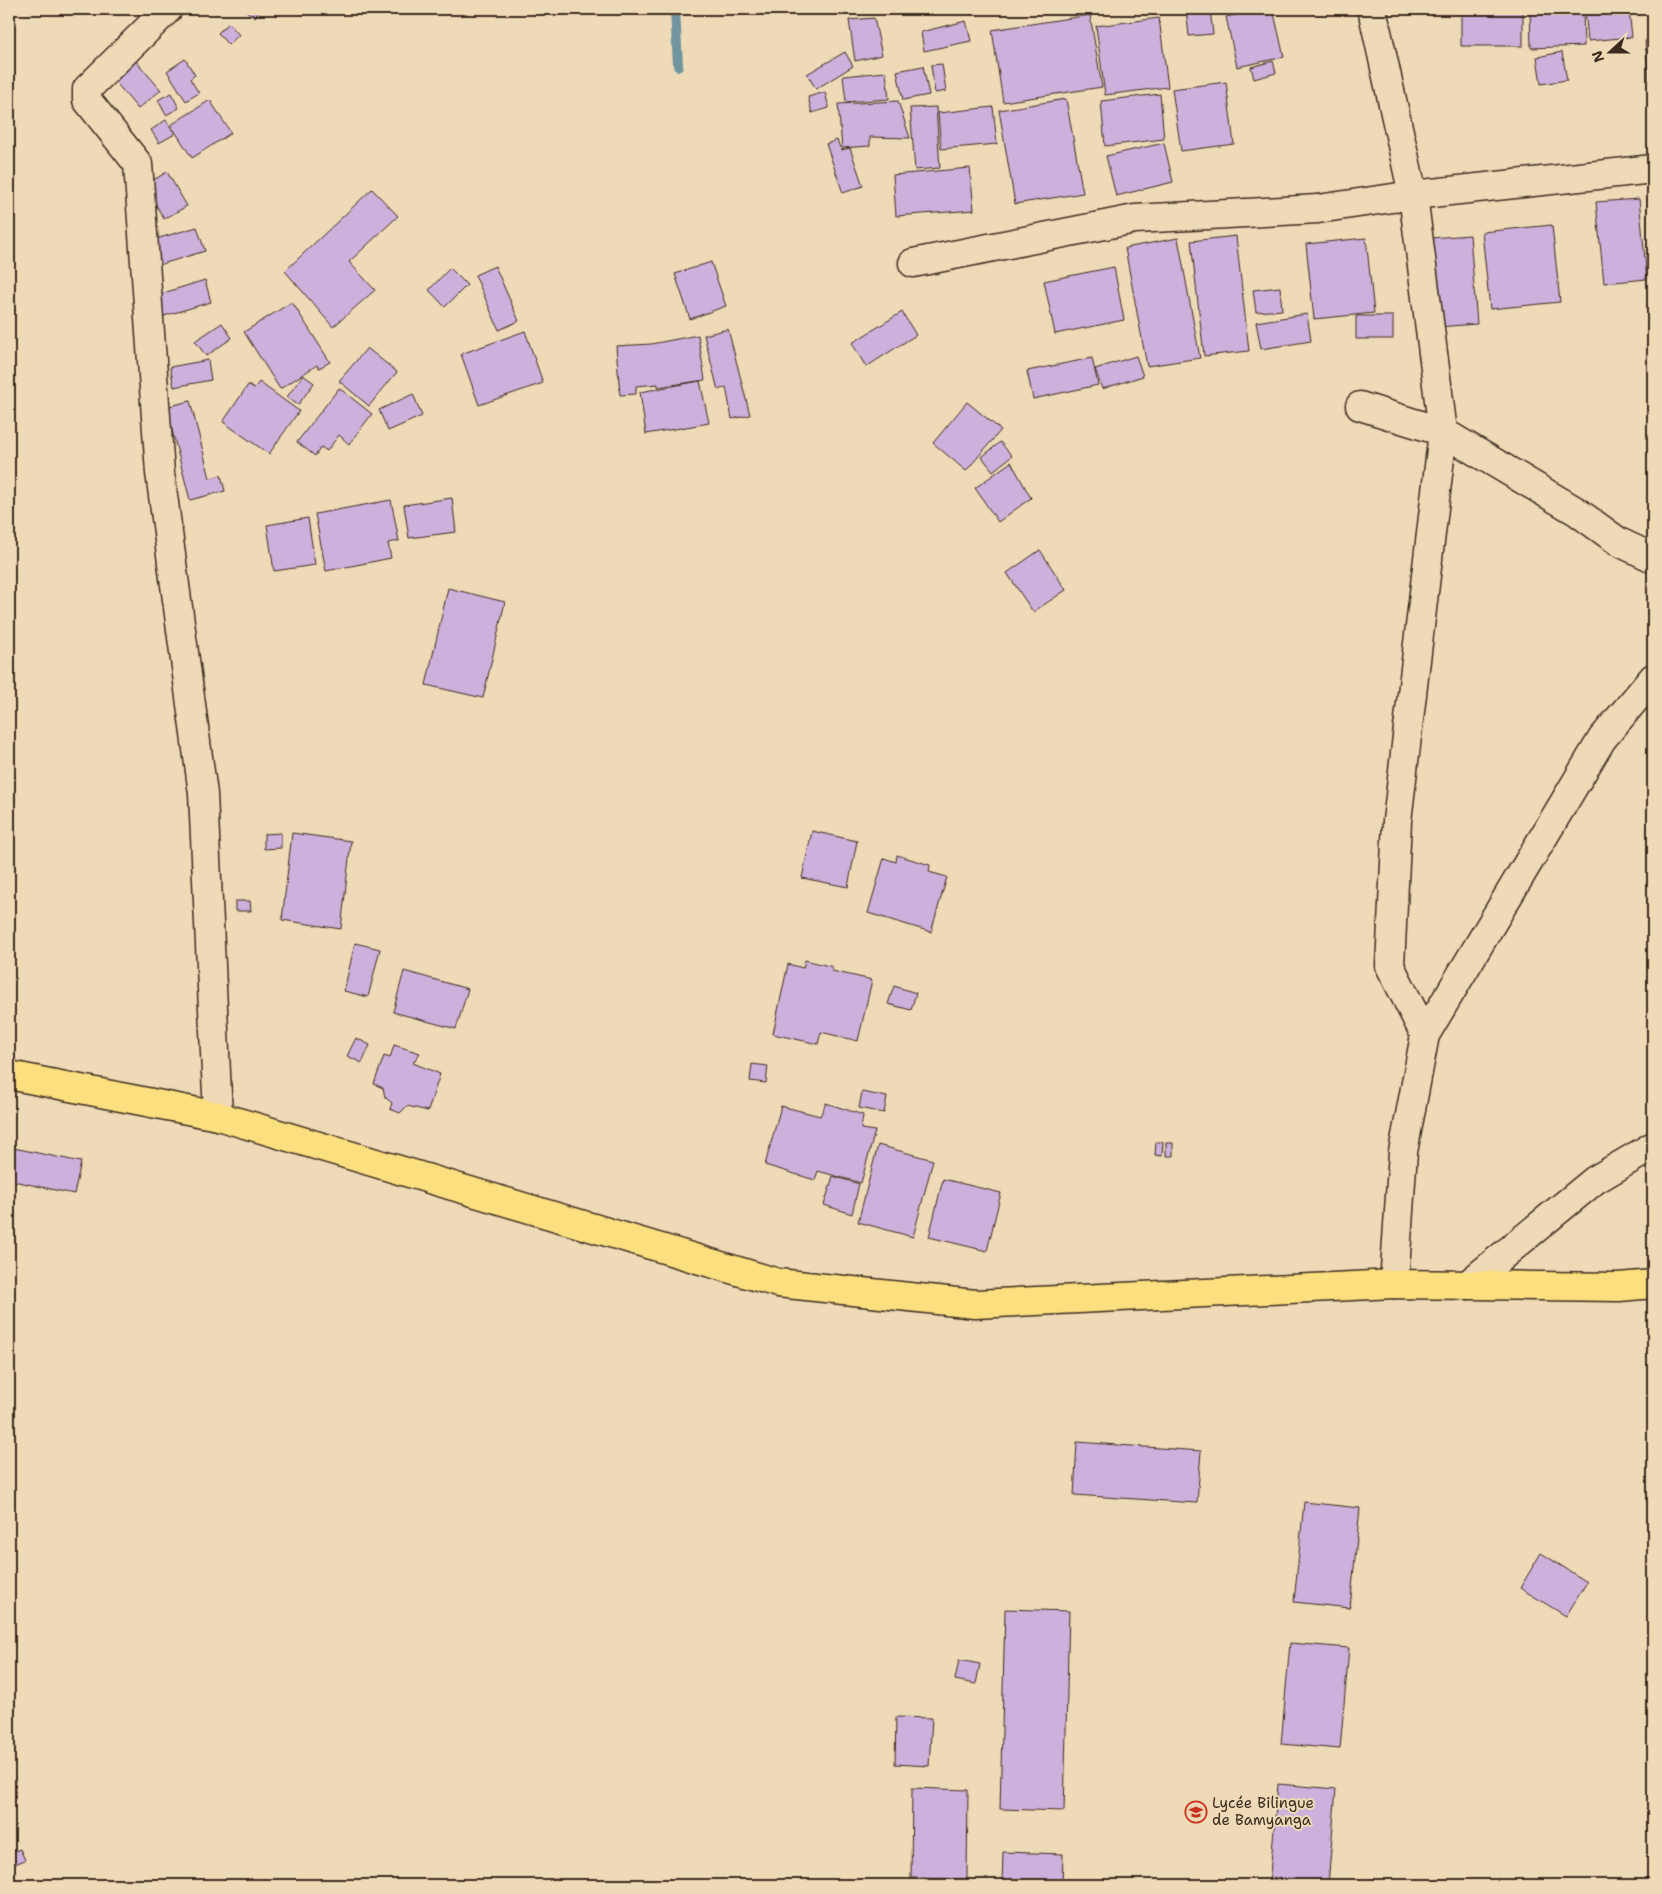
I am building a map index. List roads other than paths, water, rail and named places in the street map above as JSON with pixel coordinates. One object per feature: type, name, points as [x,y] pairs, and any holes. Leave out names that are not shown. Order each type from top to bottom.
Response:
[{"type":"main road","points":[[9,1075],[218,1116],[778,1283],[975,1304],[1394,1284],[1619,1287],[1653,1284]]},
{"type":"street","points":[[168,9],[87,89],[86,95],[87,100],[138,164],[160,472],[203,794],[218,1116]]},
{"type":"street","points":[[1372,9],[1413,195],[1443,432],[1397,821],[1390,966],[1424,1035]]},
{"type":"street","points":[[913,263],[1135,219],[1318,209],[1413,195],[1653,169]]},
{"type":"street","points":[[1360,406],[1443,432],[1576,511],[1619,542],[1653,558]]},
{"type":"street","points":[[1394,1284],[1403,1152],[1424,1035],[1602,739],[1653,678]]},
{"type":"street","points":[[1468,1285],[1595,1180],[1653,1146]]},
{"type":"waterway","points":[[675,9],[678,66]]},
{"type":"place","name":"Lycée Bilingue de Bamyanga","points":[[1196,1812]]}]
